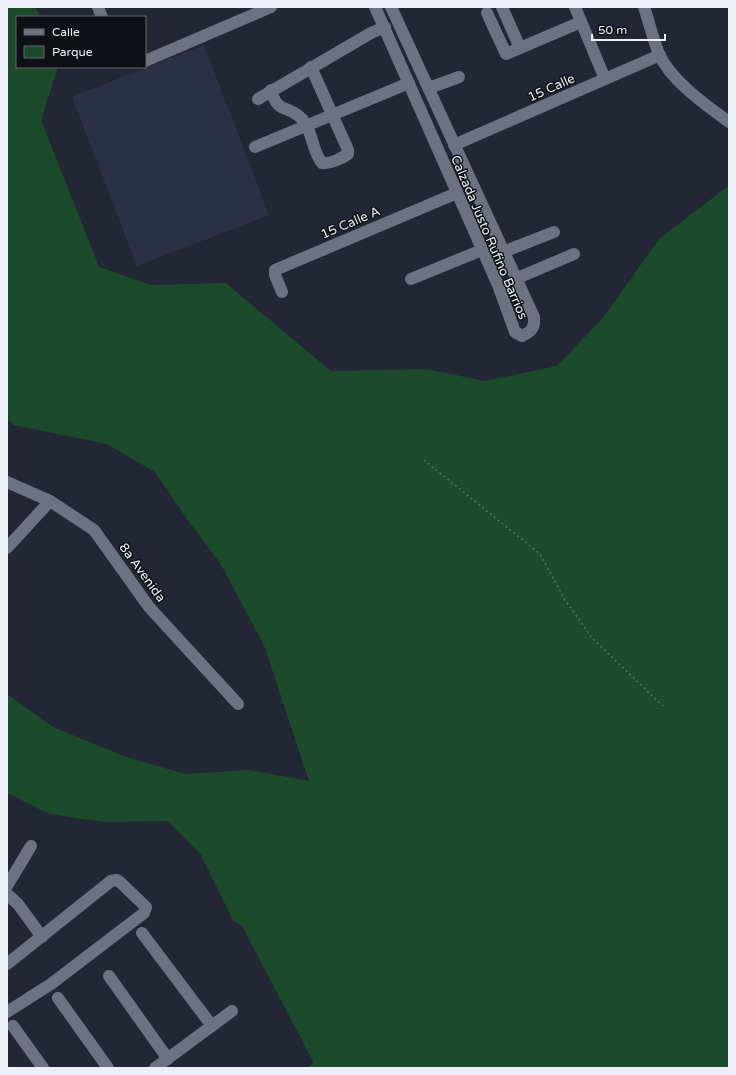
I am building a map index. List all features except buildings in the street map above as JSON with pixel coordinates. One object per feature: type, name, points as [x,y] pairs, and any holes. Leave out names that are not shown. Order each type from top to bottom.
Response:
[{"type":"street","points":[[146,61],[271,7]]},
{"type":"street","name":"Calzada Justo Rufino Barrios","points":[[375,7],[498,285],[515,332],[522,336],[530,333],[534,324],[534,317],[515,279],[391,7]]},
{"type":"street","points":[[502,7],[520,48]]},
{"type":"street","points":[[574,7],[605,78]]},
{"type":"street","points":[[644,7],[660,55],[674,75],[695,97],[729,122]]},
{"type":"street","points":[[487,13],[506,54],[581,22]]},
{"type":"street","points":[[258,99],[311,67],[371,33],[385,27]]},
{"type":"street","points":[[397,56],[411,50]]},
{"type":"street","name":"15 Calle","points":[[454,145],[660,55]]},
{"type":"street","points":[[271,90],[274,101],[278,106],[300,116],[306,124],[318,158],[322,162],[327,164],[348,154],[348,150],[333,113],[311,67]]},
{"type":"street","points":[[429,88],[459,77]]},
{"type":"street","points":[[255,147],[306,124],[409,83]]},
{"type":"street","name":"15 Calle A","points":[[282,292],[275,275],[275,270],[457,193]]},
{"type":"street","points":[[474,230],[490,222]]},
{"type":"street","points":[[503,252],[554,232]]},
{"type":"street","points":[[411,279],[482,250]]},
{"type":"street","points":[[515,279],[574,254]]},
{"type":"street","name":"8a Avenida","points":[[7,482],[50,501],[94,530],[150,607],[238,704]]},
{"type":"street","points":[[7,548],[50,501]]},
{"type":"street","points":[[7,886],[31,846]]},
{"type":"street","points":[[7,964],[111,881],[117,880],[146,907],[144,913],[51,984],[7,1012]]},
{"type":"street","points":[[7,894],[18,904],[42,937]]},
{"type":"street","points":[[142,933],[212,1026]]},
{"type":"street","points":[[109,976],[168,1058]]},
{"type":"street","points":[[58,998],[108,1068]]},
{"type":"street","points":[[155,1068],[232,1011]]},
{"type":"street","points":[[13,1026],[43,1068]]},
{"type":"path","points":[[424,460],[540,554],[565,600],[592,638],[665,708]]},
{"type":"shaded area","points":[[204,45],[269,215],[137,266],[72,97]]},
{"type":"green space","points":[[7,7],[35,7],[40,16],[16,16],[16,68],[58,68],[41,120],[99,267],[151,285],[226,283],[331,371],[426,369],[485,381],[557,366],[603,318],[659,239],[727,187],[729,188],[729,1068],[306,1068],[314,1063],[242,926],[233,920],[200,853],[168,821],[104,822],[49,814],[7,793],[7,694],[53,727],[126,757],[185,774],[249,770],[309,781],[264,645],[220,563],[187,519],[155,472],[107,444],[14,425],[7,419]]}]
